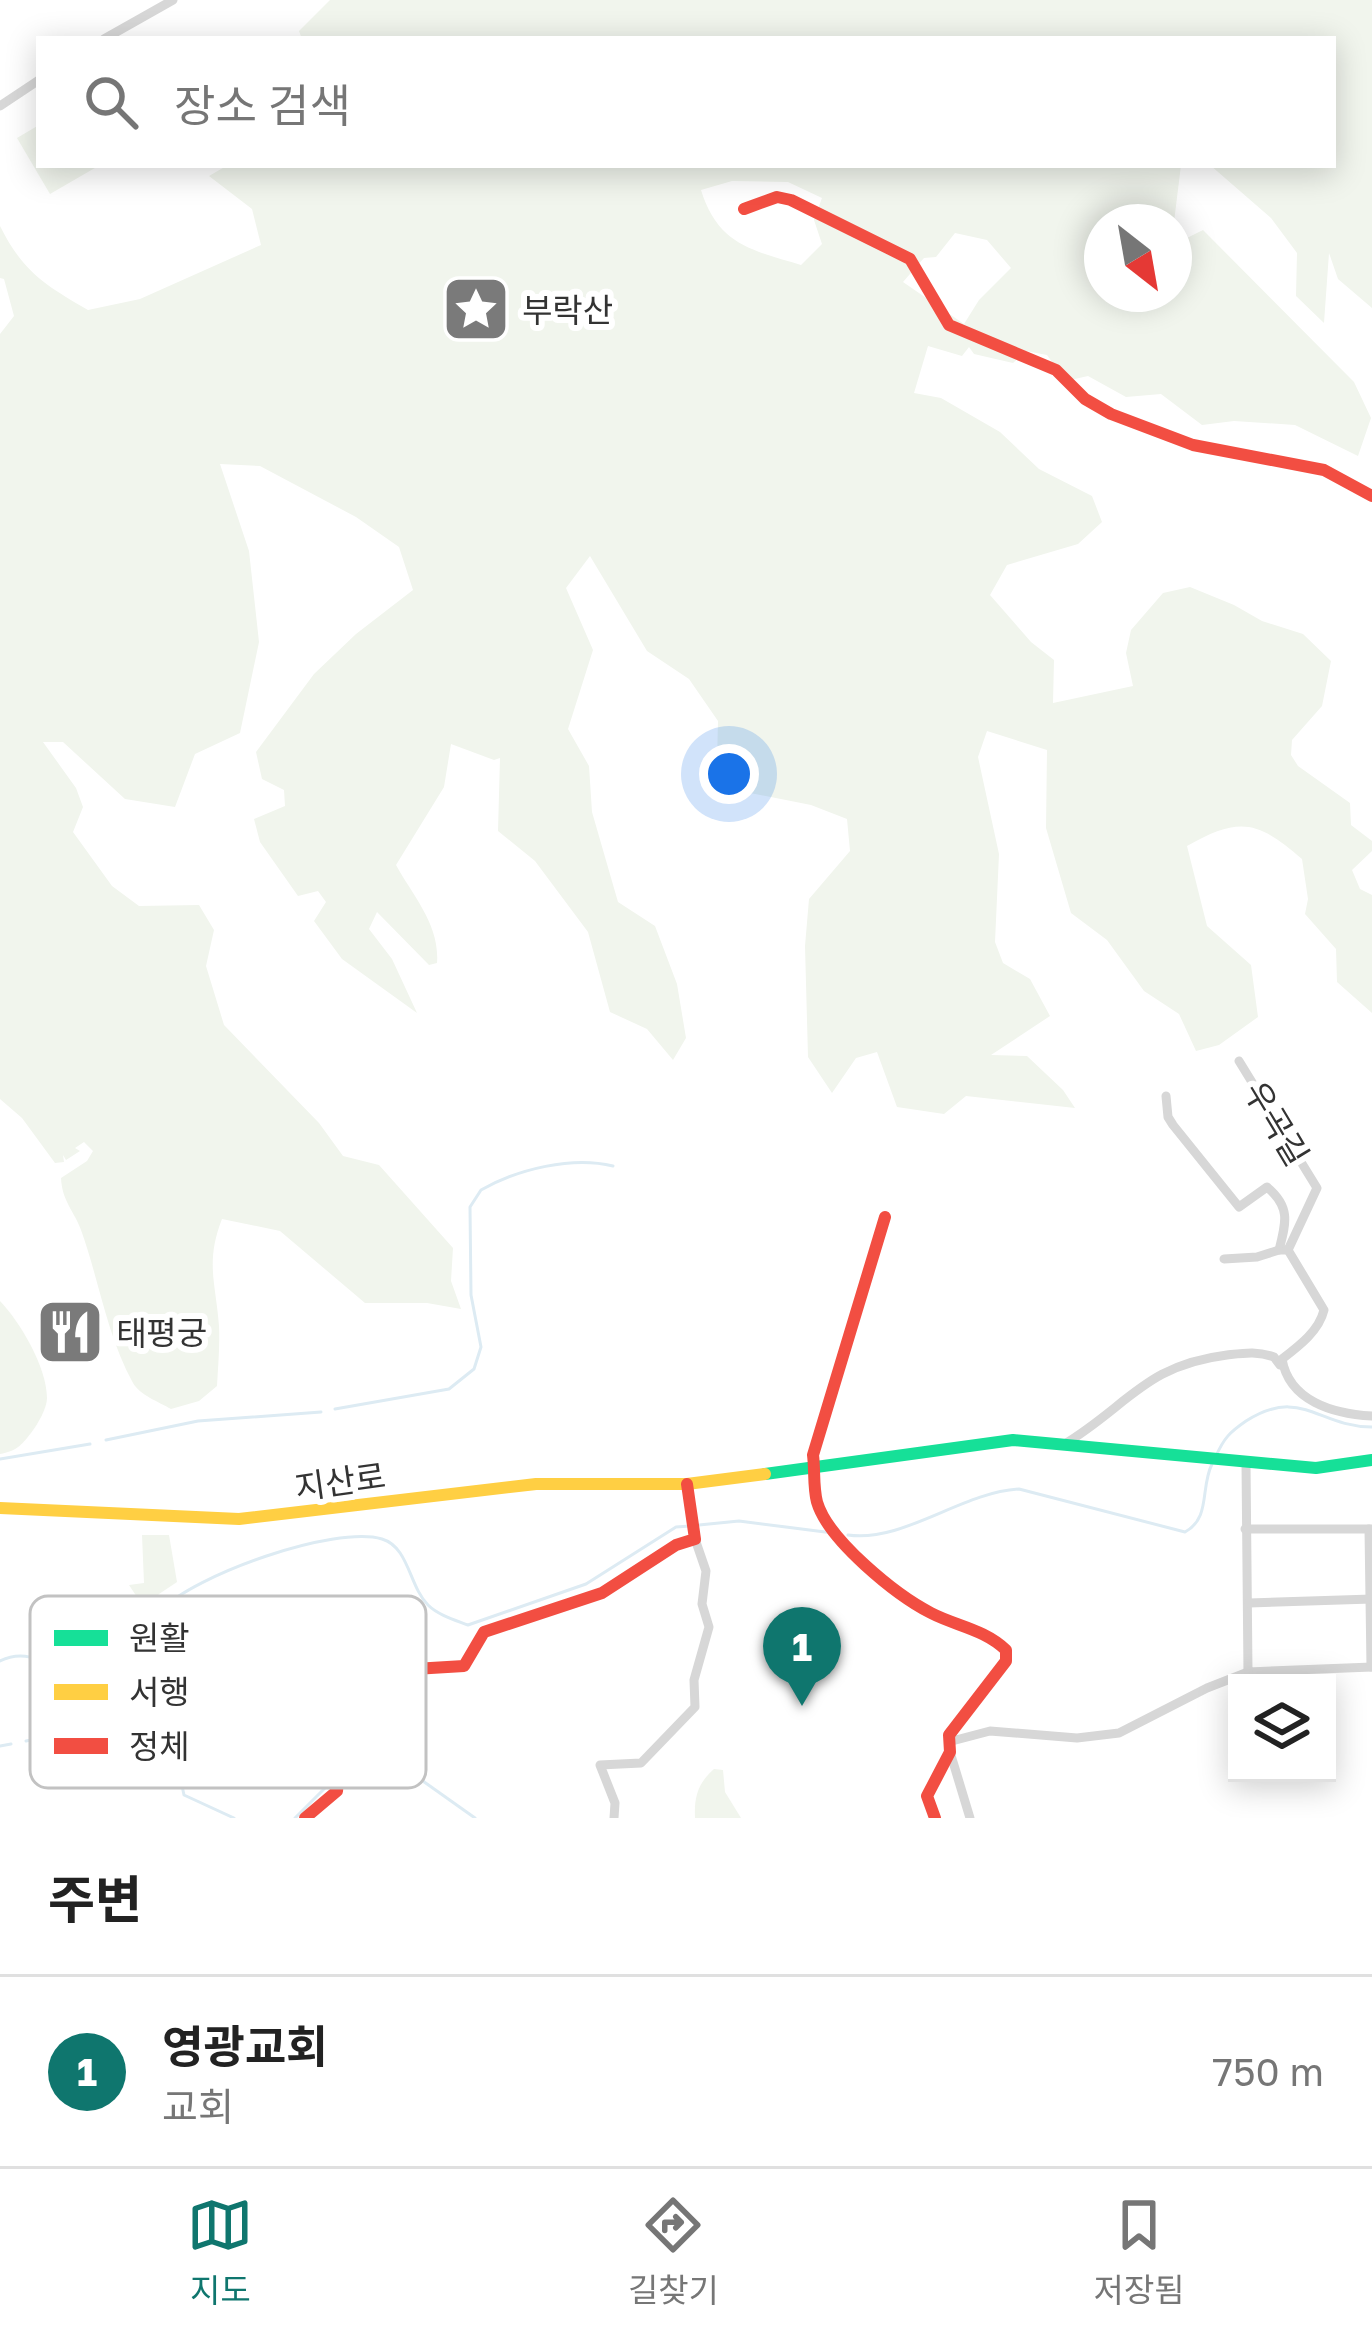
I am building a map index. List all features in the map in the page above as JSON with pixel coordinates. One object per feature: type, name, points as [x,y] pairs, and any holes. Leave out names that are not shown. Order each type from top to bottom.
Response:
[{"type":"street","points":[[109,36],[173,0]]},
{"type":"street","points":[[0,106],[36,82]]},
{"type":"street","points":[[744,209],[777,197],[791,200],[910,259],[949,325],[1056,370],[1085,399],[1111,414],[1193,445],[1324,470],[1372,496]]},
{"type":"street","name":"우곡길","points":[[1239,1060],[1317,1188],[1284,1250]]},
{"type":"street","name":"우곡길","points":[[1166,1096],[1173,1125],[1239,1207],[1268,1186],[1279,1198],[1287,1221],[1284,1250],[1324,1310],[1308,1337],[1282,1359],[1285,1376]]},
{"type":"street","points":[[885,1217],[813,1455],[820,1510],[899,1594],[931,1613],[998,1640],[1006,1650],[1006,1661],[949,1735],[970,1818]]},
{"type":"street","points":[[1224,1259],[1284,1250]]},
{"type":"street","points":[[1063,1444],[1108,1415],[1150,1378],[1205,1357],[1250,1352],[1274,1357],[1293,1389],[1308,1400],[1372,1416]]},
{"type":"street","name":"지산로","points":[[0,1508],[239,1519],[287,1516],[536,1484],[687,1484],[1013,1440],[1316,1468],[1372,1460]]},
{"type":"street","points":[[1246,1463],[1248,1672]]},
{"type":"street","points":[[614,1818],[615,1803],[600,1766],[641,1763],[695,1707],[694,1680],[710,1628],[702,1604],[706,1571],[687,1484]]},
{"type":"street","points":[[935,1818],[927,1796],[951,1747],[990,1731],[1077,1738],[1119,1733],[1248,1672],[1371,1667],[1370,1529],[1245,1529]]},
{"type":"street","points":[[426,1669],[464,1666],[484,1632],[602,1593],[694,1530]]},
{"type":"street","points":[[1249,1603],[1371,1599]]},
{"type":"street","points":[[305,1818],[337,1788]]},
{"type":"shaded area","points":[[330,0],[1372,0],[1372,308],[1338,279],[1329,253],[1324,323],[1296,296],[1297,253],[1271,218],[1213,168],[1336,168],[1336,36],[301,36],[299,31]]},
{"type":"shaded area","points":[[36,127],[36,168],[95,168],[50,194],[17,138]]},
{"type":"shaded area","points":[[223,168],[1181,168],[1176,204],[1084,204],[1084,312],[1192,312],[1192,236],[1203,230],[1354,382],[1371,418],[1358,456],[1295,425],[1234,421],[1202,425],[1161,394],[1126,397],[1088,376],[1066,381],[1047,355],[1026,351],[1013,363],[974,354],[969,347],[962,356],[928,346],[914,393],[941,398],[1000,432],[1039,469],[1092,496],[1102,522],[1078,544],[1007,565],[990,595],[1031,642],[1054,660],[1053,703],[1133,686],[1126,653],[1131,630],[1163,593],[1190,587],[1262,621],[1303,634],[1331,661],[1322,706],[1292,740],[1291,755],[1298,766],[1350,803],[1351,825],[1372,841],[1372,851],[1352,870],[1360,889],[1372,895],[1372,1013],[1337,982],[1336,949],[1305,914],[1308,899],[1302,859],[1260,830],[1221,830],[1187,846],[1207,926],[1251,965],[1258,1017],[1219,1045],[1196,1051],[1179,1014],[1144,991],[1107,940],[1071,913],[1046,828],[1047,750],[987,731],[978,757],[999,854],[995,942],[1003,963],[1030,979],[1050,1016],[991,1055],[1027,1056],[1075,1108],[966,1096],[944,1114],[897,1107],[877,1052],[856,1058],[832,1093],[808,1057],[805,946],[809,899],[850,851],[847,819],[811,805],[735,790],[717,763],[718,721],[689,679],[647,651],[590,556],[566,588],[593,650],[568,729],[589,766],[592,812],[618,902],[655,926],[677,984],[686,1038],[673,1060],[647,1029],[610,1012],[588,932],[535,861],[498,831],[500,758],[451,744],[444,787],[396,865],[430,923],[437,963],[429,965],[377,912],[369,929],[392,959],[417,1013],[342,959],[314,921],[326,902],[318,891],[298,896],[260,842],[254,819],[285,806],[284,790],[262,779],[256,752],[314,674],[413,590],[399,547],[356,517],[260,466],[220,464],[249,551],[259,642],[240,733],[195,754],[175,807],[125,799],[63,742],[43,742],[76,788],[83,807],[73,832],[112,886],[139,906],[199,905],[214,930],[206,966],[224,1025],[319,1123],[343,1156],[379,1165],[453,1248],[451,1281],[461,1309],[427,1303],[365,1303],[280,1231],[222,1219],[213,1261],[219,1326],[217,1386],[199,1401],[171,1409],[145,1395],[133,1383],[116,1346],[81,1230],[62,1186],[61,1178],[87,1161],[93,1151],[84,1142],[75,1148],[80,1151],[66,1160],[63,1155],[64,1162],[55,1163],[22,1118],[0,1099],[0,334],[14,316],[0,278],[0,226],[36,276],[88,310],[140,299],[261,245],[252,209],[209,176]],"holes":[[[732,181],[788,182],[822,198],[814,220],[822,244],[801,265],[767,255],[727,234],[701,190]],[[955,233],[987,240],[1011,268],[979,300],[964,324],[903,282],[924,258],[936,257]]]},
{"type":"shaded area","points":[[0,1301],[31,1346],[47,1398],[27,1438],[0,1454]]},
{"type":"shaded area","points":[[142,1535],[169,1535],[177,1582],[158,1596],[136,1596],[129,1585],[144,1583]]},
{"type":"shaded area","points":[[714,1769],[723,1770],[725,1792],[741,1818],[695,1818],[698,1791]]},
{"type":"waterway","points":[[335,1409],[449,1389],[474,1369],[481,1347],[471,1295],[470,1207],[481,1190],[546,1166],[613,1166]]},
{"type":"waterway","points":[[1216,1456],[1240,1425],[1281,1407],[1372,1427]]},
{"type":"waterway","points":[[106,1440],[198,1421],[321,1412]]},
{"type":"waterway","points":[[0,1459],[90,1444]]},
{"type":"waterway","points":[[848,1535],[890,1532],[976,1499],[1019,1489],[1185,1532],[1202,1511],[1212,1464]]},
{"type":"waterway","points":[[699,1525],[739,1521],[833,1533]]},
{"type":"waterway","points":[[426,1602],[468,1625],[586,1584],[676,1527],[690,1526]]},
{"type":"waterway","points":[[179,1596],[266,1556],[360,1537],[391,1543],[422,1596]]},
{"type":"waterway","points":[[0,1661],[30,1657]]},
{"type":"waterway","points":[[26,1741],[30,1740]]},
{"type":"waterway","points":[[0,1746],[11,1744]]},
{"type":"waterway","points":[[426,1783],[475,1818]]},
{"type":"waterway","points":[[182,1788],[184,1795],[234,1818]]},
{"type":"waterway","points":[[295,1818],[325,1788]]},
{"type":"traffic: fast","points":[[765,1474],[1013,1440],[1316,1468],[1372,1460]]},
{"type":"traffic: slow","points":[[0,1508],[239,1519],[536,1484],[687,1484],[765,1474]]},
{"type":"traffic: jam","points":[[744,209],[777,197],[791,200],[910,259],[949,325],[1056,370],[1085,399],[1111,414],[1193,445],[1324,470],[1372,496]]},
{"type":"traffic: jam","points":[[885,1217],[813,1455],[815,1490],[835,1533],[882,1580],[931,1613],[979,1632],[1006,1650],[1006,1661],[949,1735],[950,1752],[927,1796],[935,1818]]},
{"type":"traffic: jam","points":[[426,1668],[464,1666],[484,1632],[602,1593],[676,1545],[695,1539],[687,1484]]},
{"type":"traffic: jam","points":[[305,1818],[337,1788]]},
{"type":"place","name":"부락산","points":[[476,309]]},
{"type":"place","name":"태평궁","points":[[70,1332]]},
{"type":"place","name":"영광교회","points":[[802,1706]]}]
